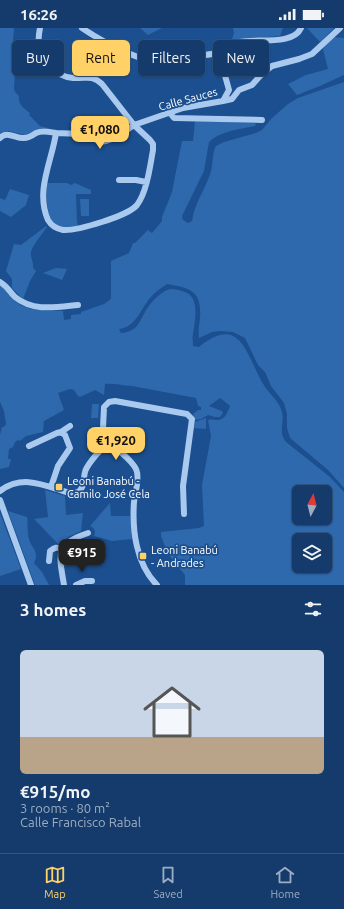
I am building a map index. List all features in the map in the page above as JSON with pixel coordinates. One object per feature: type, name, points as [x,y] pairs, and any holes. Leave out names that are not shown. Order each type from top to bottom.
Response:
[{"type":"street","points":[[40,28],[39,44],[41,51],[44,59],[52,68],[62,76],[72,78],[92,77],[97,79],[134,124],[153,144],[154,150],[143,195],[137,204],[131,210],[119,216],[80,228],[69,230],[61,230],[57,228],[48,220],[44,204],[44,186],[56,133]]},
{"type":"street","points":[[82,28],[98,38],[133,55],[161,64],[196,56],[213,54]]},
{"type":"street","points":[[264,40],[289,38],[299,32],[301,28]]},
{"type":"street","points":[[223,101],[232,99],[239,90],[252,85],[272,66],[312,54],[340,28]]},
{"type":"street","name":"Calle Sauces","points":[[0,138],[7,134],[23,138],[39,132],[47,131],[56,133],[82,134],[100,142],[106,141],[115,138],[134,124],[183,108],[223,101],[229,90],[225,76]]},
{"type":"street","points":[[170,113],[174,118],[262,120]]},
{"type":"street","points":[[119,180],[136,180],[146,182]]},
{"type":"street","points":[[0,282],[16,298],[33,306],[48,308],[78,306]]},
{"type":"street","points":[[102,449],[104,407],[109,402],[115,401],[187,414],[191,417],[192,419],[183,486],[184,514]]},
{"type":"street","points":[[29,446],[61,432],[70,426]]},
{"type":"street","points":[[51,487],[58,466],[70,448],[65,435],[61,432]]},
{"type":"street","points":[[0,491],[13,484],[24,482],[39,483],[70,493],[78,492],[82,487],[86,468],[102,449],[111,447],[116,449],[136,468],[137,477],[134,519],[136,542],[144,566],[149,576],[157,585]]},
{"type":"street","points":[[0,500],[31,585]]},
{"type":"street","points":[[64,585],[60,560],[62,549],[70,540],[88,532]]},
{"type":"street","points":[[49,561],[50,551],[58,547],[62,549]]},
{"type":"street","points":[[76,585],[85,581],[92,581]]},
{"type":"shaded area","points":[[0,28],[14,28],[12,40],[12,76],[15,76],[15,92],[19,96],[20,104],[30,113],[29,115],[40,126],[48,128],[38,129],[25,135],[8,131],[0,133]]},
{"type":"shaded area","points":[[140,28],[162,28],[148,35]]},
{"type":"shaded area","points":[[233,28],[283,28],[280,36],[232,40],[234,33]]},
{"type":"shaded area","points":[[307,28],[334,28],[320,42]]},
{"type":"shaded area","points":[[331,37],[344,38],[344,75],[297,95],[288,84],[306,75],[328,69],[323,49]]},
{"type":"shaded area","points":[[344,82],[344,488],[328,470],[290,438],[287,428],[287,414],[284,403],[271,386],[265,372],[258,365],[245,338],[233,332],[220,331],[212,332],[199,338],[200,310],[197,297],[194,293],[183,287],[167,284],[152,296],[130,325],[119,329],[121,333],[133,330],[141,320],[147,308],[157,297],[165,291],[174,289],[188,293],[192,297],[194,303],[195,315],[193,346],[199,347],[213,337],[225,334],[234,336],[241,343],[265,387],[280,406],[283,418],[283,438],[330,477],[344,492],[344,585],[185,585],[185,575],[168,554],[161,536],[161,532],[199,528],[204,526],[202,485],[211,436],[208,420],[223,419],[230,406],[220,398],[209,406],[222,411],[223,413],[220,417],[208,415],[201,419],[195,420],[193,414],[198,410],[201,410],[201,407],[198,406],[196,398],[132,386],[112,384],[105,384],[104,395],[95,390],[80,397],[74,390],[70,389],[58,393],[64,410],[44,421],[43,432],[26,436],[20,441],[18,440],[15,442],[13,447],[9,449],[8,459],[11,459],[9,467],[0,469],[0,435],[2,427],[6,424],[4,411],[0,402],[0,285],[20,305],[38,310],[63,311],[64,320],[71,319],[71,315],[81,314],[81,312],[104,304],[111,299],[111,261],[129,253],[133,243],[135,243],[148,230],[152,233],[162,221],[162,217],[172,192],[182,141],[193,141],[195,121],[256,124],[255,126],[224,133],[209,142],[204,171],[182,216],[183,220],[188,223],[192,221],[193,214],[209,177],[216,146],[262,130],[271,119],[288,104],[298,98]]},
{"type":"shaded area","points":[[47,183],[67,183],[71,185],[75,183],[91,190],[91,194],[76,194],[78,225],[66,228],[59,227],[54,223],[48,211]]},
{"type":"shaded area","points":[[10,189],[29,195],[26,205],[11,217],[0,211],[0,198],[5,200]]},
{"type":"shaded area","points":[[80,199],[89,199],[89,216],[81,216]]},
{"type":"shaded area","points":[[46,226],[47,227],[35,243],[31,252],[33,268],[36,271],[30,281],[23,299],[12,288],[12,279],[6,271],[14,244],[21,245]]},
{"type":"shaded area","points":[[56,268],[67,269],[62,280],[43,273]]},
{"type":"shaded area","points":[[92,404],[99,404],[98,418],[91,418]]},
{"type":"shaded area","points":[[206,418],[206,429],[194,428],[195,422]]},
{"type":"shaded area","points":[[45,490],[65,496],[66,515],[83,513],[81,531],[68,537],[60,546],[34,519],[48,517]]},
{"type":"shaded area","points":[[110,503],[111,516],[130,516],[132,539],[112,541],[94,536],[95,530],[90,526]]},
{"type":"shaded area","points":[[8,511],[27,517],[29,539],[36,553],[34,563],[42,572],[49,585],[35,585]]},
{"type":"shaded area","points":[[0,513],[21,569],[0,576]]},
{"type":"shaded area","points":[[79,539],[89,555],[89,558],[64,566],[64,557],[68,546]]},
{"type":"place","name":"Leoni Banabú - Camilo José Cela","points":[[59,487]]},
{"type":"place","name":"Leoni Banabú - Andrades","points":[[143,556]]}]
